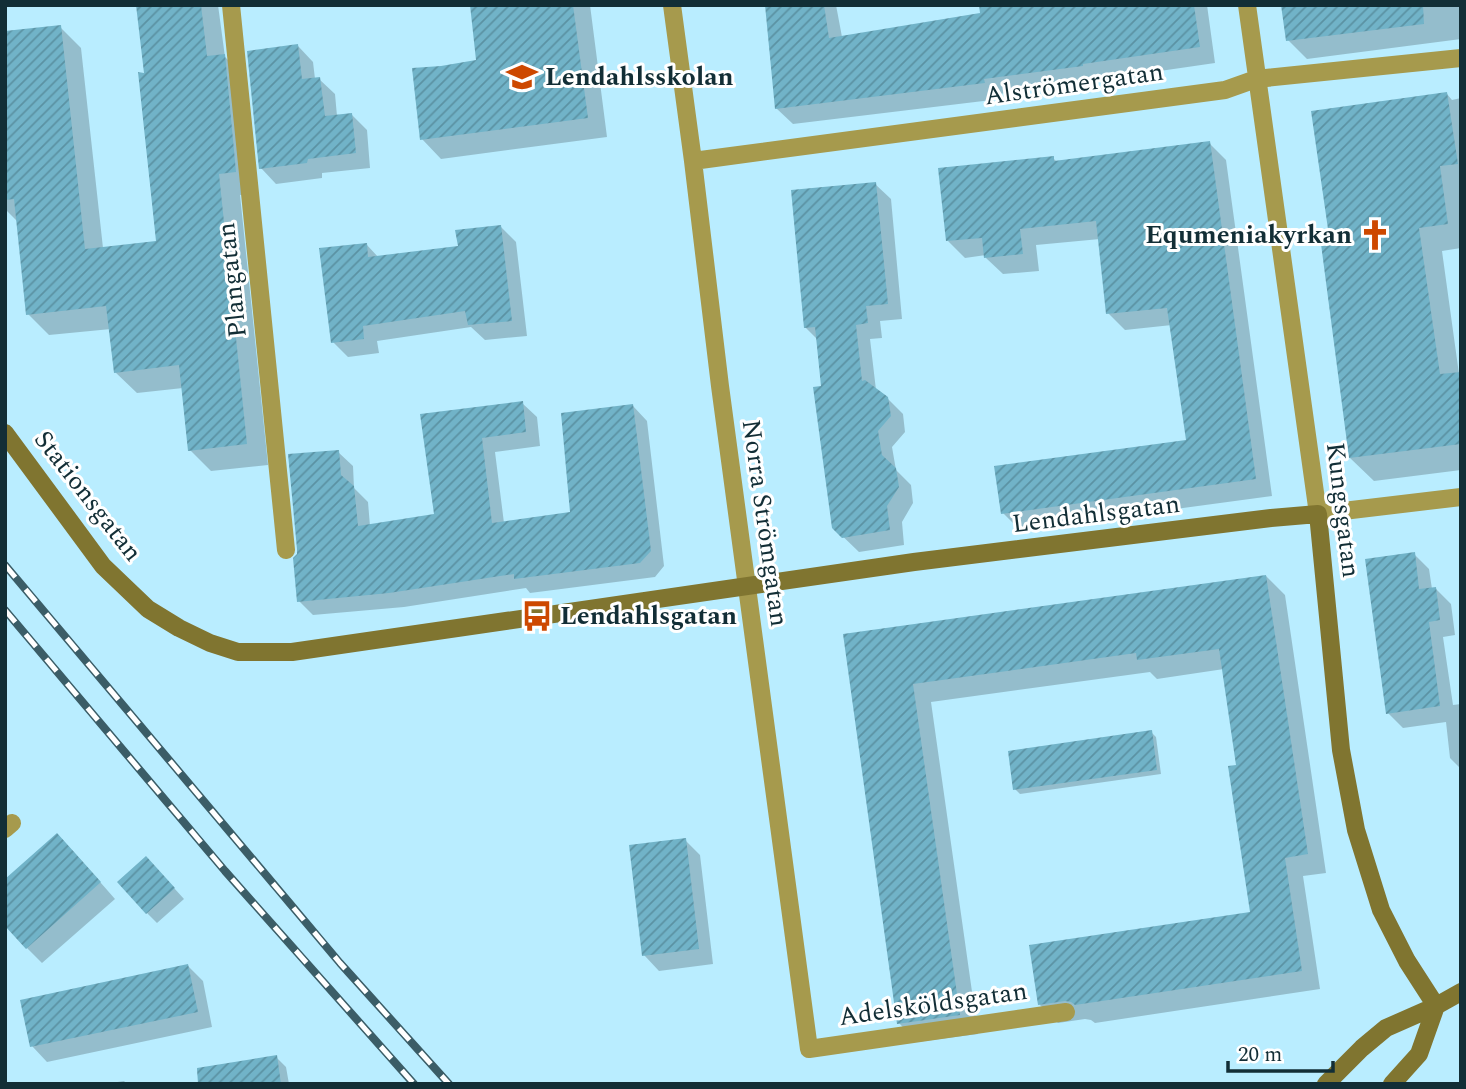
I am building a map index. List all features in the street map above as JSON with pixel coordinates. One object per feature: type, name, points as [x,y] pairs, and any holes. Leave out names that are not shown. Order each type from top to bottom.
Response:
[{"type":"street","name":"Plangatan","points":[[231,5],[286,550]]},
{"type":"street","name":"Norra Strömgatan","points":[[671,5],[809,1049]]},
{"type":"street","name":"Kungsgatan","points":[[1247,5],[1318,514],[1341,750],[1356,830],[1381,910],[1407,961],[1436,1006]]},
{"type":"street","name":"Alströmergatan","points":[[693,161],[1225,90],[1256,79],[1461,58]]},
{"type":"street","name":"Stationsgatan","points":[[5,433],[103,566],[148,608],[179,628],[238,653]]},
{"type":"street","name":"Lendahlsgatan","points":[[238,653],[292,652],[914,562],[1461,497]]},
{"type":"street","points":[[1326,1084],[1386,1028],[1461,992]]},
{"type":"street","points":[[1392,1084],[1419,1054],[1436,1006]]},
{"type":"street","name":"Adelsköldsgatan","points":[[809,1049],[1066,1012]]},
{"type":"building","points":[[136,5],[201,5],[207,56],[225,54],[236,172],[219,174],[247,444],[188,451],[179,365],[114,373],[106,306],[26,315],[14,199],[5,200],[5,31],[61,25],[85,249],[156,241],[138,72],[144,73]]},
{"type":"building","name":"Lendahlsskolan","points":[[470,5],[573,5],[588,118],[420,140],[412,68],[476,60]]},
{"type":"building","points":[[765,5],[824,5],[829,38],[980,13],[979,5],[1194,5],[1200,47],[984,79],[985,83],[775,109]]},
{"type":"building","points":[[1281,5],[1423,5],[1424,24],[1286,41]]},
{"type":"building","points":[[298,44],[302,79],[320,77],[325,116],[352,113],[356,153],[259,169],[247,51]]},
{"type":"building","name":"Equmeniakyrkan","points":[[1447,92],[1458,164],[1440,166],[1448,224],[1419,228],[1440,374],[1461,372],[1461,444],[1349,458],[1321,244],[1330,243],[1311,111]]},
{"type":"building","points":[[1210,141],[1256,479],[1001,514],[994,466],[1186,440],[1167,308],[1106,314],[1096,221],[1020,229],[1023,254],[984,258],[982,238],[946,241],[938,168],[1054,156],[1054,161]]},
{"type":"building","points":[[876,182],[888,304],[866,306],[868,323],[856,325],[862,381],[865,380],[888,397],[891,416],[878,431],[882,455],[896,468],[899,487],[887,506],[890,530],[842,538],[832,528],[813,387],[821,386],[815,327],[804,328],[791,190]]},
{"type":"building","points":[[501,225],[512,321],[468,325],[465,311],[363,326],[364,339],[331,343],[319,248],[367,243],[368,257],[458,246],[455,230]]},
{"type":"building","points":[[523,401],[526,432],[482,438],[492,523],[570,512],[561,413],[633,404],[651,551],[640,563],[514,579],[514,574],[389,593],[297,602],[293,558],[297,549],[288,454],[339,450],[341,475],[354,486],[358,526],[434,514],[420,414]]},
{"type":"building","points":[[1415,552],[1419,589],[1436,587],[1440,620],[1429,622],[1440,706],[1386,714],[1365,559]]},
{"type":"building","points":[[1266,575],[1308,854],[1285,858],[1302,971],[1075,1005],[1065,1001],[1038,1005],[1029,945],[1250,912],[1228,766],[1236,765],[1219,649],[1137,660],[1136,653],[913,684],[960,1015],[897,1024],[843,634]]},
{"type":"building","points":[[1152,730],[1157,770],[1013,790],[1008,751]]},
{"type":"building","points":[[57,833],[101,882],[26,949],[5,926],[5,879]]},
{"type":"building","points":[[686,838],[699,949],[642,956],[629,845]]},
{"type":"building","points":[[146,856],[175,888],[146,914],[117,882]]},
{"type":"building","points":[[188,964],[198,1012],[30,1047],[20,1000]]},
{"type":"building","points":[[277,1055],[281,1084],[198,1084],[197,1068]]},
{"type":"railway","points":[[5,565],[340,963],[449,1084]]},
{"type":"railway","points":[[5,610],[225,871],[414,1084]]},
{"type":"place","name":"Lendahlsskolan","points":[[522,77]]},
{"type":"place","name":"Equmeniakyrkan","points":[[1375,235]]},
{"type":"place","name":"Lendahlsgatan","points":[[537,616]]}]
